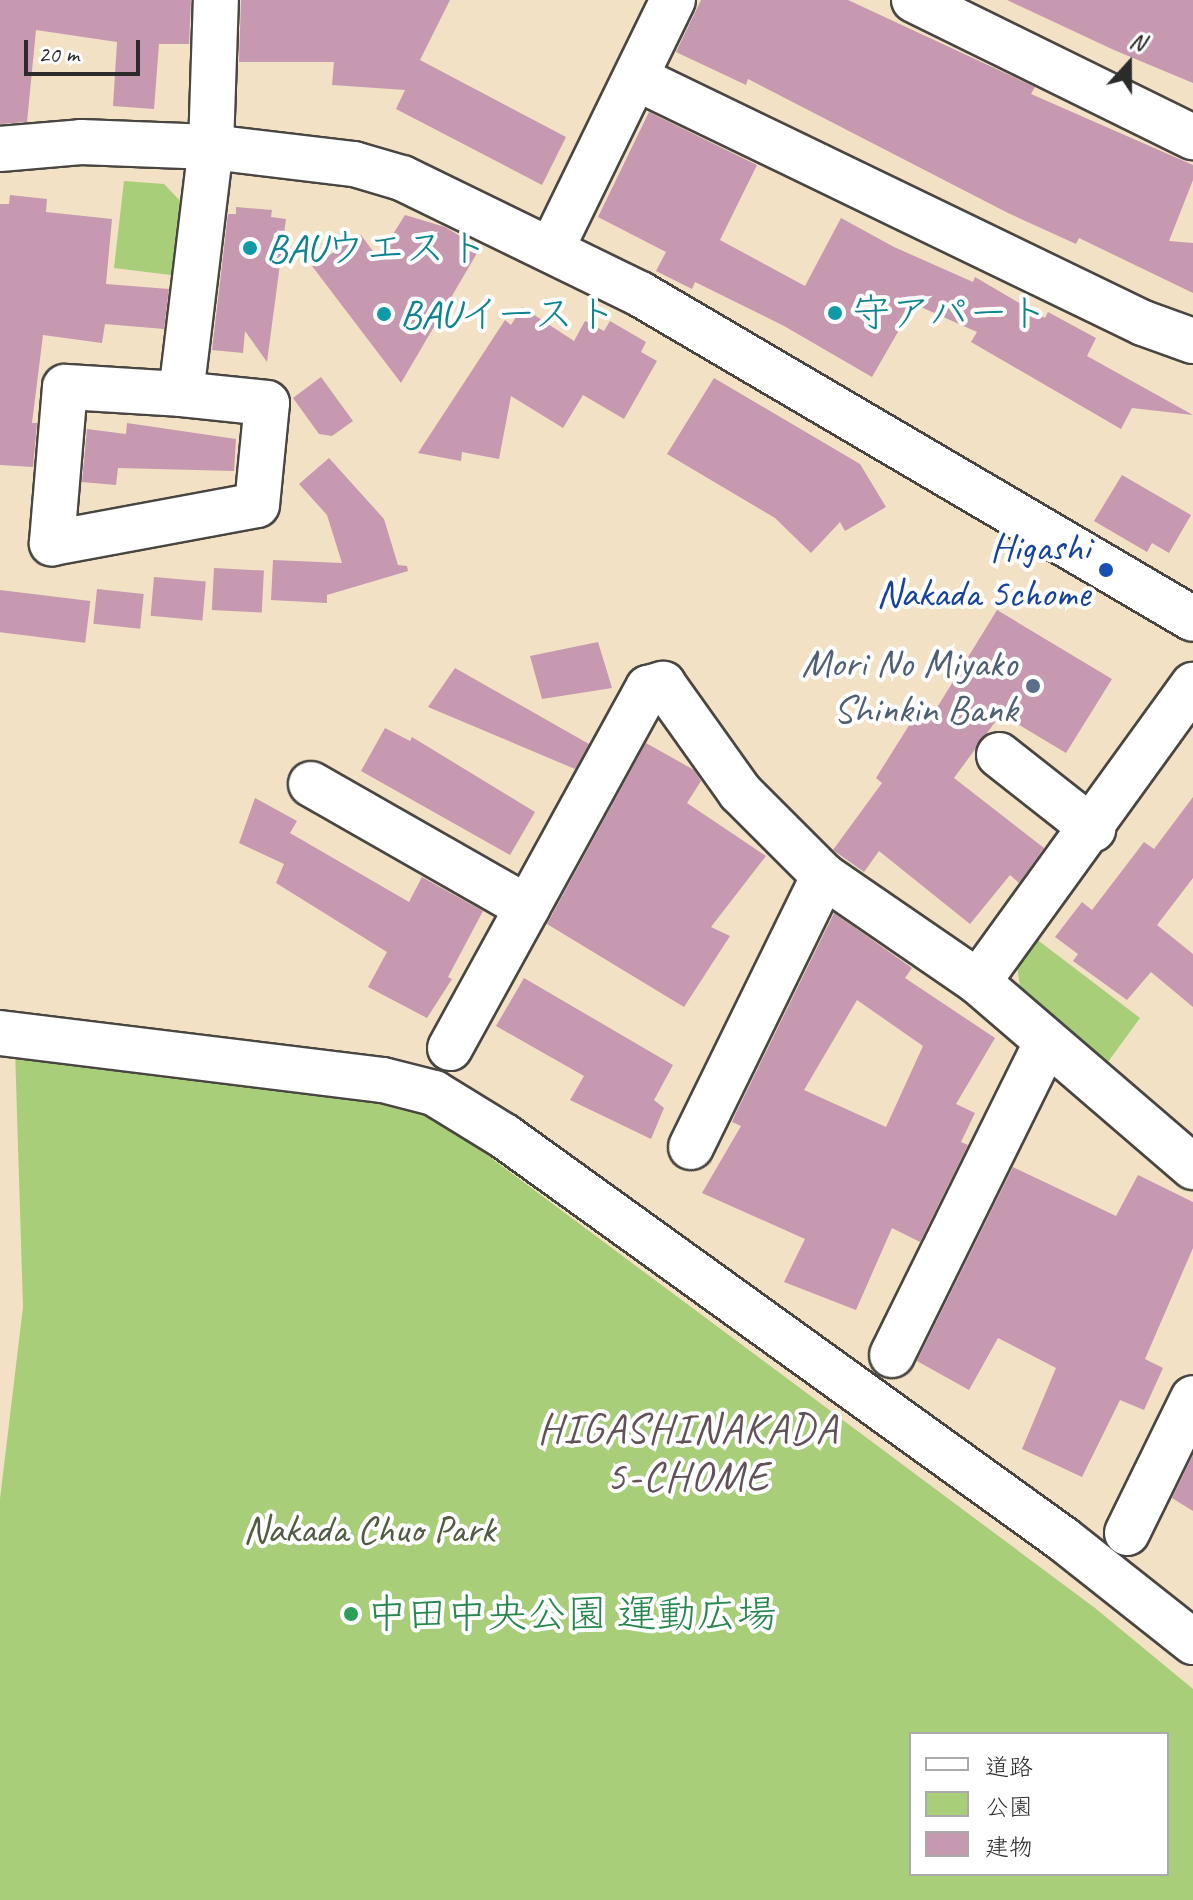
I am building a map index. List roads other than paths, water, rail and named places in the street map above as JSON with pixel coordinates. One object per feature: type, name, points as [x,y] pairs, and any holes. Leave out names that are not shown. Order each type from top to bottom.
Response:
[{"type":"street","points":[[181,394],[211,147],[216,0]]},
{"type":"street","points":[[551,250],[673,0]]},
{"type":"street","points":[[914,0],[1193,137]]},
{"type":"street","points":[[636,78],[1143,323],[1193,341]]},
{"type":"street","points":[[0,149],[81,142],[211,147],[354,164],[402,178],[640,294],[1193,619]]},
{"type":"street","points":[[65,387],[181,394],[267,403],[257,505],[52,543],[65,387]]},
{"type":"street","points":[[450,1048],[648,688],[663,684],[740,792],[824,876],[978,982],[1045,1046],[1193,1167]]},
{"type":"street","points":[[978,982],[1093,829],[1193,685]]},
{"type":"street","points":[[999,755],[1093,829]]},
{"type":"street","points":[[311,784],[527,907]]},
{"type":"street","points":[[691,1147],[824,876]]},
{"type":"street","points":[[0,1033],[383,1080],[434,1093],[504,1136],[1051,1530],[1193,1642]]},
{"type":"street","points":[[892,1355],[1045,1046]]},
{"type":"street","points":[[1127,1533],[1193,1398]]},
{"type":"place","name":"BAUウエスト","points":[[250,248]]},
{"type":"place","name":"守アパート","points":[[835,313]]},
{"type":"place","name":"BAUイースト","points":[[384,314]]},
{"type":"place","name":"Higashi Nakada 5chome","points":[[1106,570]]},
{"type":"place","name":"Mori No Miyako Shinkin Bank","points":[[1033,686]]},
{"type":"place","name":"中田中央公園 運動広場","points":[[351,1614]]},
{"type":"district","name":"HIGASHINAKADA 5-CHOME","points":[[688,1453]]},
{"type":"park label","name":"Nakada Chuo Park","points":[[369,1529]]}]
